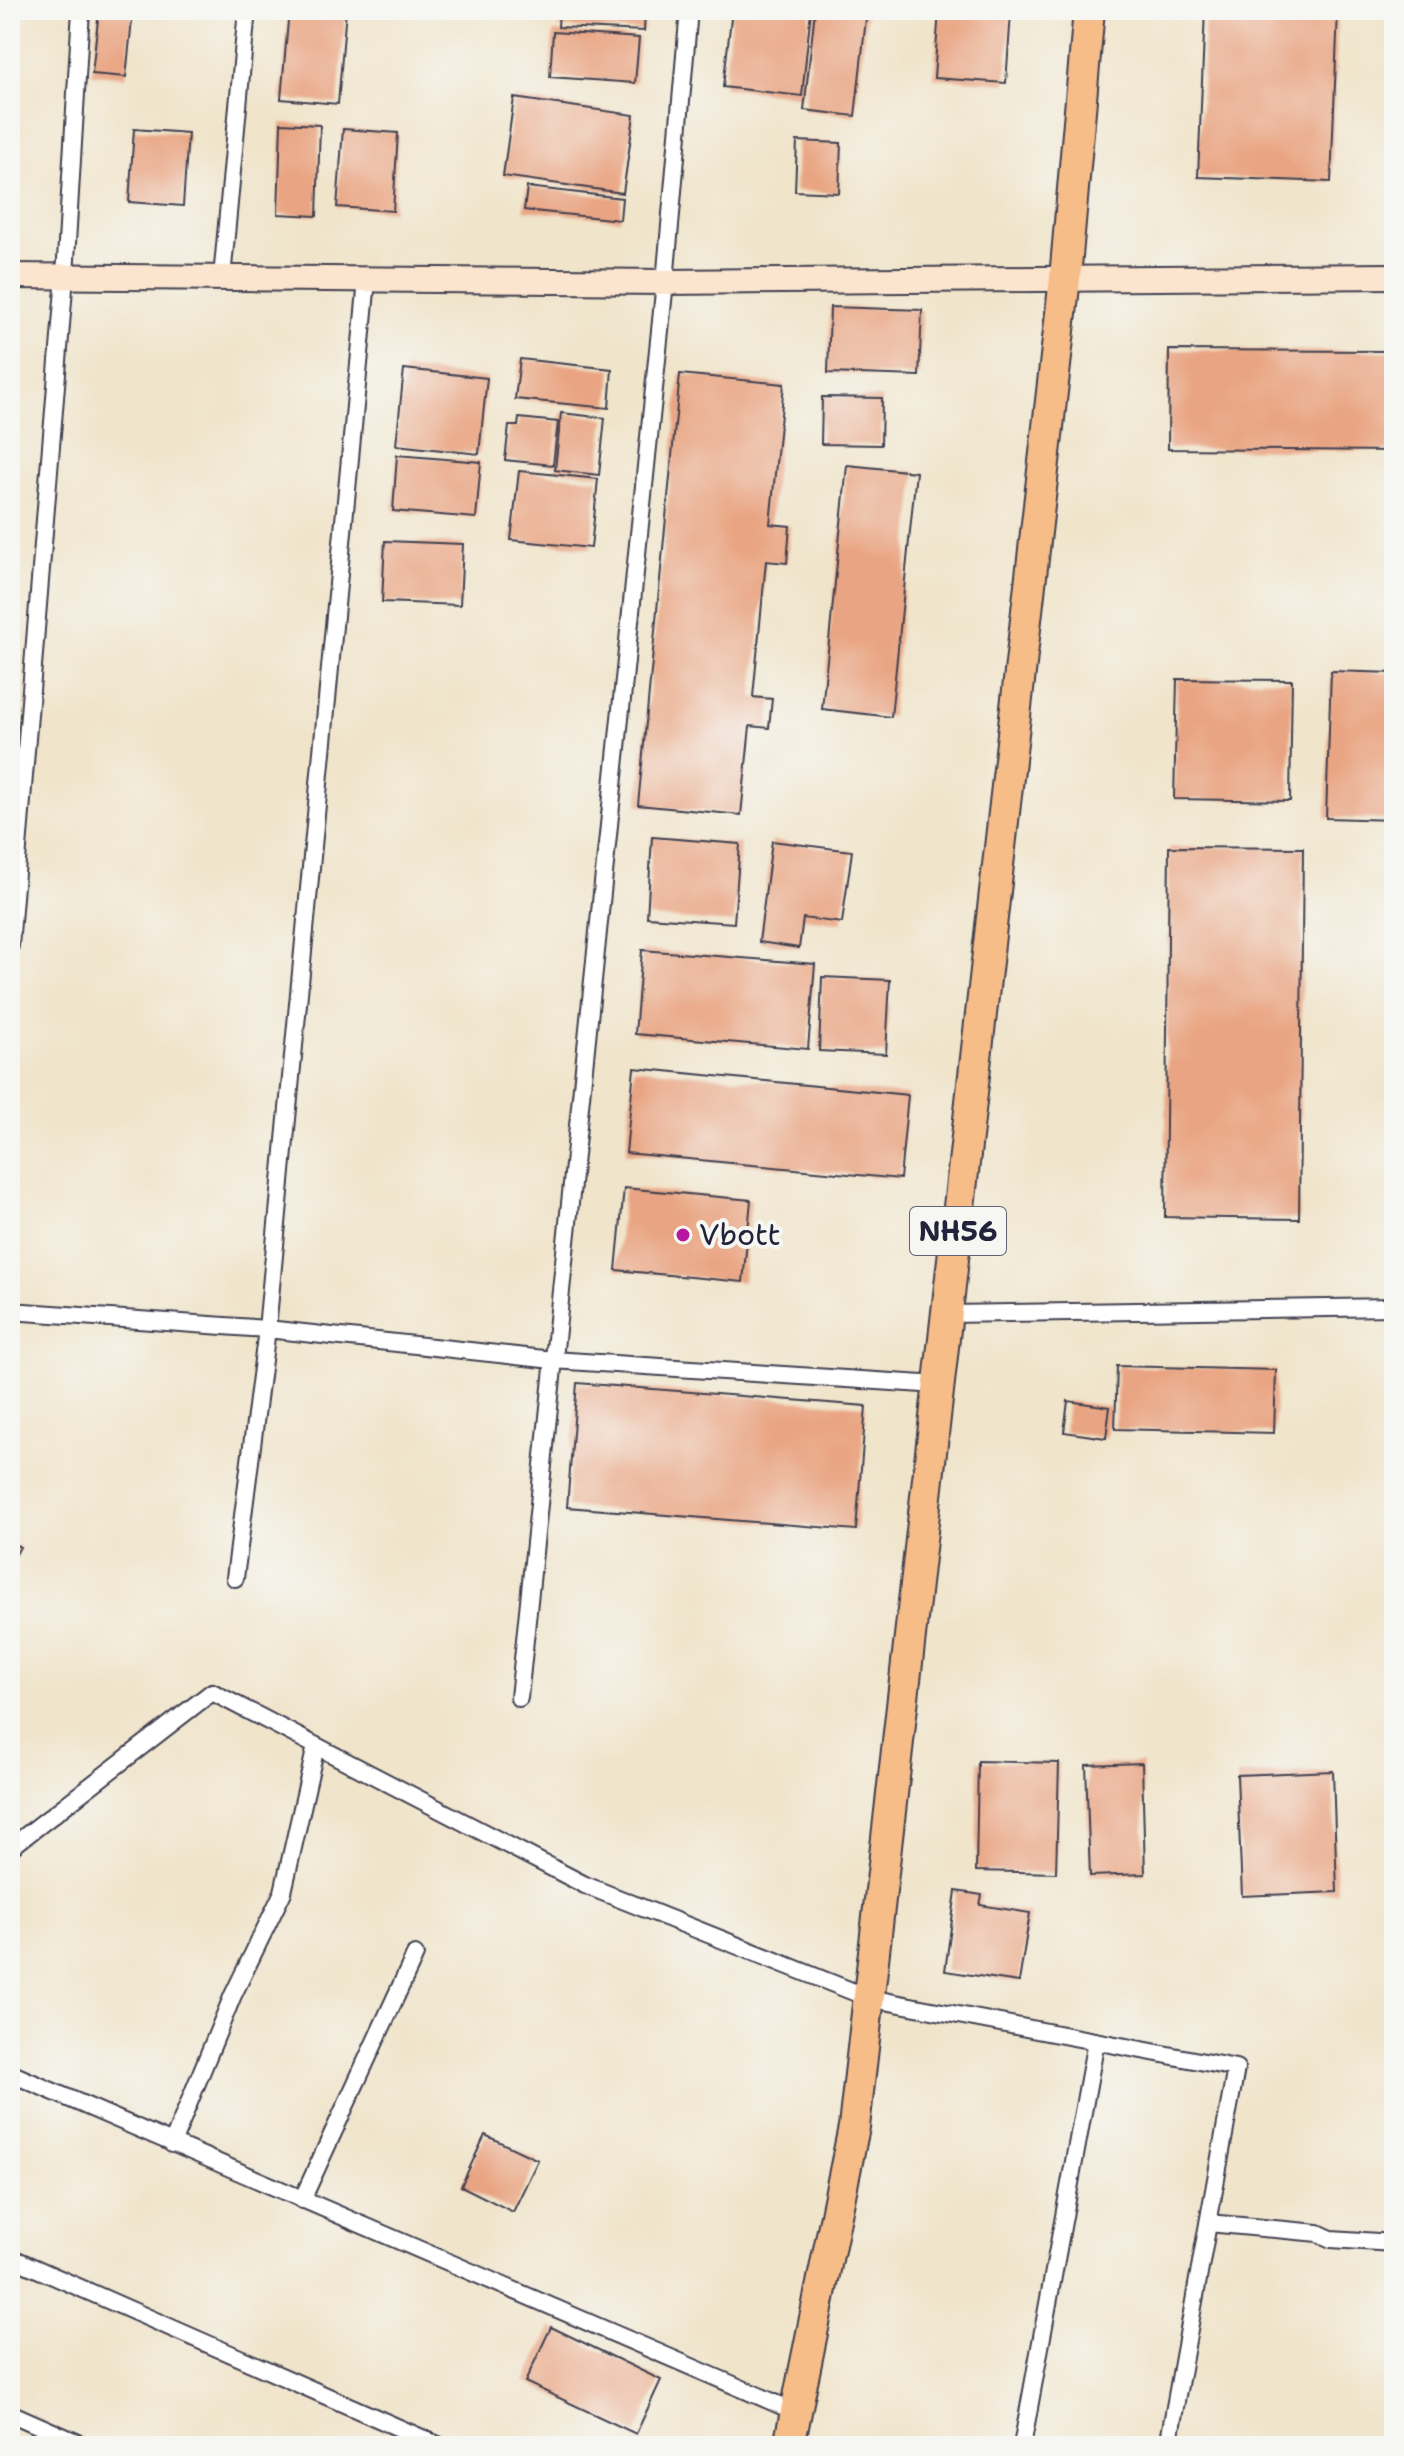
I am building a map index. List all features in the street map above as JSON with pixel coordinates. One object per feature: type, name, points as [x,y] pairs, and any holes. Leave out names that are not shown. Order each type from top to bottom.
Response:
[{"type":"highway","name":"NH56","points":[[789,2446],[854,2127],[1065,278],[1089,10]]},
{"type":"street","points":[[10,946],[65,276],[81,10]]},
{"type":"street","points":[[222,278],[247,10]]},
{"type":"street","points":[[519,1698],[665,282],[689,10]]},
{"type":"street","points":[[10,276],[665,282],[1394,276]]},
{"type":"street","points":[[235,1578],[267,1329],[367,280]]},
{"type":"street","points":[[949,1314],[1394,1307]]},
{"type":"street","points":[[10,1311],[267,1329],[553,1360],[939,1385]]},
{"type":"street","points":[[10,1848],[212,1692],[585,1885],[869,1998],[1236,2068],[1168,2446]]},
{"type":"street","points":[[172,2144],[233,1995],[283,1892],[316,1746]]},
{"type":"street","points":[[302,2200],[415,1955]]},
{"type":"street","points":[[1022,2446],[1096,2041]]},
{"type":"street","points":[[10,2073],[796,2412]]},
{"type":"street","points":[[1208,2223],[1318,2233],[1331,2239],[1394,2243]]},
{"type":"street","points":[[10,2257],[440,2446]]},
{"type":"street","points":[[10,2413],[85,2446]]},
{"type":"building","points":[[99,10],[133,10],[126,77],[92,74]]},
{"type":"building","points":[[289,10],[346,10],[338,104],[281,99]]},
{"type":"building","points":[[559,10],[645,10],[644,31],[558,27]]},
{"type":"building","points":[[732,10],[811,10],[802,96],[723,87]]},
{"type":"building","points":[[815,10],[867,10],[855,116],[804,110]]},
{"type":"building","points":[[939,10],[1011,13],[1006,83],[934,78]]},
{"type":"building","points":[[1205,10],[1338,10],[1331,182],[1198,177]]},
{"type":"building","points":[[553,32],[639,38],[635,83],[550,77]]},
{"type":"building","points":[[514,98],[634,115],[623,193],[503,176]]},
{"type":"building","points":[[281,123],[320,125],[317,216],[278,214]]},
{"type":"building","points":[[134,129],[188,133],[183,206],[129,202]]},
{"type":"building","points":[[343,129],[398,133],[393,211],[337,207]]},
{"type":"building","points":[[797,141],[841,143],[839,193],[795,191]]},
{"type":"building","points":[[527,187],[622,198],[620,220],[524,210]]},
{"type":"building","points":[[830,307],[922,310],[919,376],[828,373]]},
{"type":"building","points":[[1169,350],[1390,351],[1390,380],[1394,380],[1394,451],[1168,449]]},
{"type":"building","points":[[520,359],[612,369],[609,408],[515,399]]},
{"type":"building","points":[[404,369],[487,378],[479,454],[396,445]]},
{"type":"building","points":[[680,374],[784,384],[770,524],[790,526],[787,563],[766,561],[753,697],[772,699],[769,728],[750,726],[741,815],[638,805]]},
{"type":"building","points":[[822,397],[882,398],[881,445],[821,444]]},
{"type":"building","points":[[561,413],[605,418],[599,475],[555,470]]},
{"type":"building","points":[[519,418],[558,422],[553,465],[505,460],[509,426],[518,426]]},
{"type":"building","points":[[397,455],[481,462],[476,518],[393,511]]},
{"type":"building","points":[[847,465],[916,472],[891,717],[822,709]]},
{"type":"building","points":[[519,471],[598,479],[591,548],[511,540]]},
{"type":"building","points":[[385,541],[463,544],[460,605],[382,602]]},
{"type":"building","points":[[1331,671],[1394,673],[1394,820],[1326,818]]},
{"type":"building","points":[[1177,679],[1292,680],[1290,801],[1174,799]]},
{"type":"building","points":[[652,837],[740,844],[734,923],[647,917]]},
{"type":"building","points":[[772,841],[852,851],[842,923],[803,918],[799,948],[759,942]]},
{"type":"building","points":[[1169,847],[1303,848],[1299,1219],[1165,1217]]},
{"type":"building","points":[[642,950],[815,964],[808,1049],[635,1034]]},
{"type":"building","points":[[822,977],[890,980],[886,1054],[819,1051]]},
{"type":"building","points":[[634,1068],[908,1095],[900,1179],[626,1153]]},
{"type":"building","name":"Vbott","points":[[624,1188],[751,1200],[743,1282],[616,1270]]},
{"type":"building","points":[[1117,1366],[1276,1370],[1274,1433],[1115,1429]]},
{"type":"building","points":[[577,1383],[866,1406],[856,1530],[567,1507]]},
{"type":"building","points":[[1068,1401],[1110,1407],[1106,1438],[1064,1432]]},
{"type":"building","points":[[10,1542],[20,1547],[15,1556],[10,1553]]},
{"type":"building","points":[[978,1761],[1059,1763],[1056,1873],[976,1871]]},
{"type":"building","points":[[1142,1763],[1145,1874],[1090,1876],[1086,1765]]},
{"type":"building","points":[[1333,1771],[1337,1892],[1242,1896],[1237,1775]]},
{"type":"building","points":[[956,1891],[982,1895],[980,1905],[1030,1913],[1019,1982],[945,1971]]},
{"type":"building","points":[[485,2135],[538,2160],[513,2212],[461,2186]]},
{"type":"building","points":[[551,2327],[661,2380],[636,2434],[525,2382]]},
{"type":"place","name":"Vbott","points":[[683,1235]]}]
